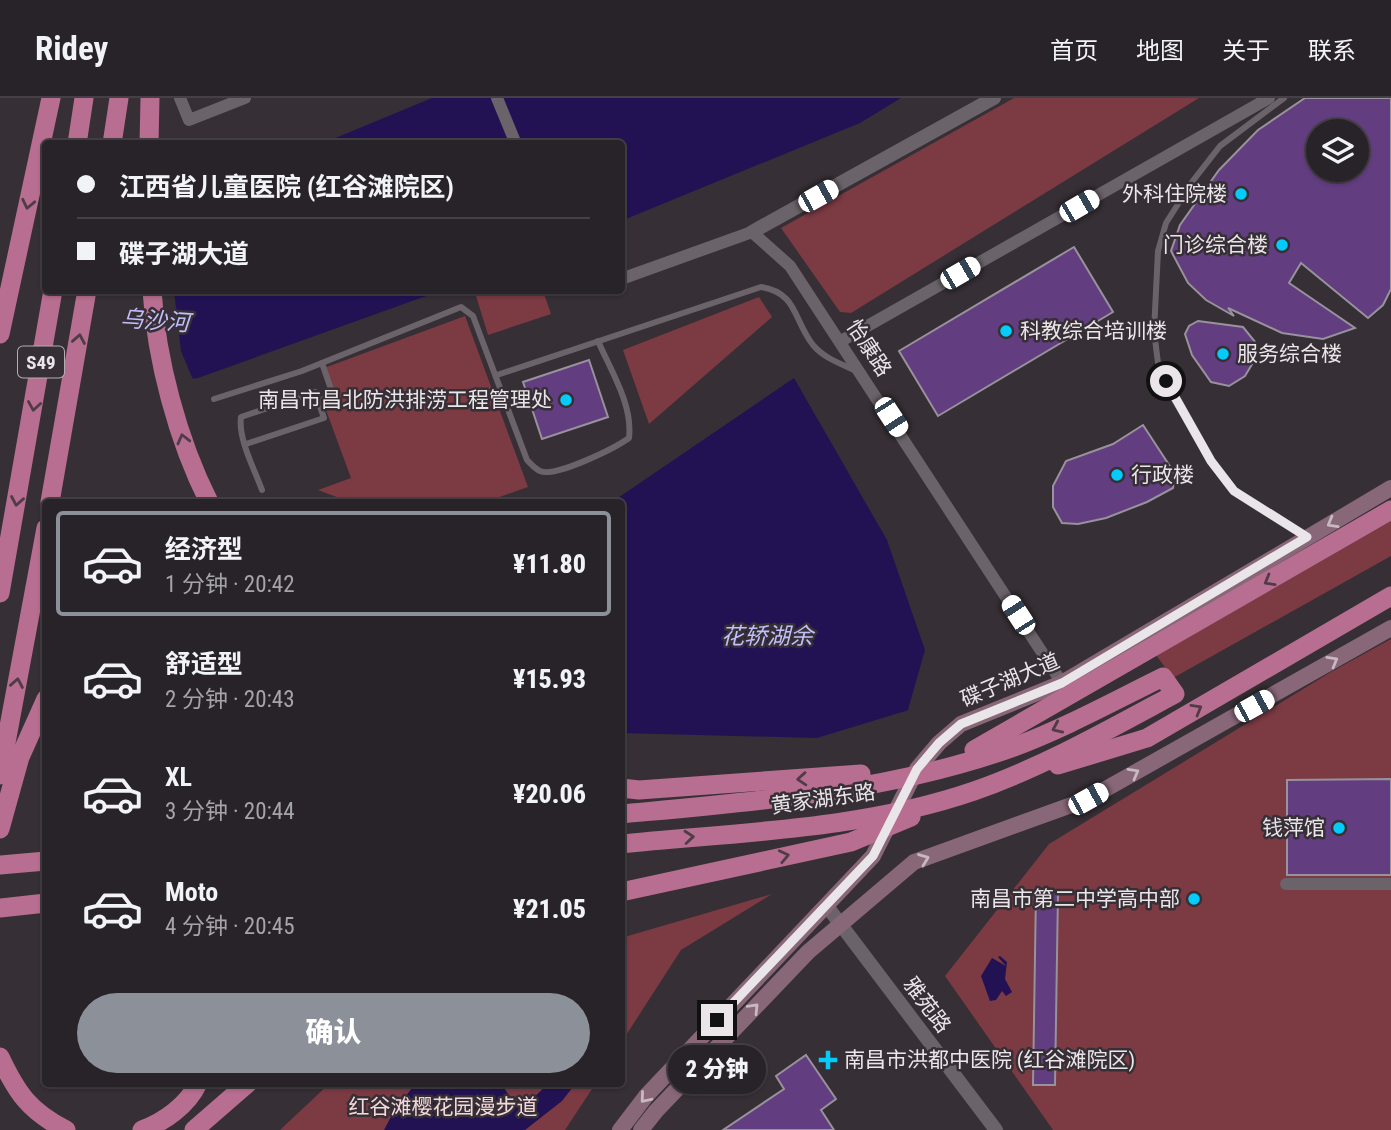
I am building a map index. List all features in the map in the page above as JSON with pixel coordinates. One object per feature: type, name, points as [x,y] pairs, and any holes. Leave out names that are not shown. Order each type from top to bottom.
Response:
[{"type":"highway","points":[[0,334],[51,98]]},
{"type":"highway","points":[[78,139],[84,98]]},
{"type":"highway","points":[[113,140],[119,98]]},
{"type":"highway","points":[[149,140],[150,106]]},
{"type":"highway","name":"S49","points":[[0,593],[52,294]]},
{"type":"highway","name":"S49","points":[[51,499],[86,294]]},
{"type":"highway","points":[[152,294],[155,328],[189,464],[207,499]]},
{"type":"highway","points":[[625,788],[639,790],[943,768],[1391,510]]},
{"type":"highway","points":[[0,775],[42,549]]},
{"type":"highway","points":[[0,580],[28,567],[42,565]]},
{"type":"highway","points":[[625,891],[851,842],[973,791],[1147,738],[1391,596]]},
{"type":"highway","name":"黄家湖东路","points":[[625,814],[806,796],[943,768],[1014,747],[1163,677],[1175,694],[1086,742],[973,791],[882,814],[800,827],[625,844]]},
{"type":"highway","points":[[0,829],[20,757],[42,708]]},
{"type":"highway","points":[[0,865],[40,861]]},
{"type":"highway","points":[[0,909],[42,904]]},
{"type":"highway","points":[[0,909],[42,913]]},
{"type":"highway","points":[[0,1057],[13,1084],[40,1117],[66,1130]]},
{"type":"highway","points":[[142,1130],[162,1122],[196,1087]]},
{"type":"highway","points":[[194,1130],[243,1087]]},
{"type":"main road","name":"碟子湖大道","points":[[620,1130],[646,1096],[873,856],[917,769],[939,743],[961,724],[1062,683],[1391,488]]},
{"type":"main road","points":[[641,1130],[656,1111],[839,923],[915,862],[1088,799],[1391,628]]},
{"type":"street","points":[[180,98],[189,120],[245,98]]},
{"type":"street","points":[[497,98],[514,140]]},
{"type":"street","points":[[625,278],[752,232],[994,98]]},
{"type":"street","points":[[841,341],[1269,98]]},
{"type":"street","name":"怡康路","points":[[752,232],[790,266],[863,374],[1062,683]]},
{"type":"street","points":[[1286,884],[1391,884]]},
{"type":"street","name":"雅苑路","points":[[825,905],[996,1130]]},
{"type":"lane","points":[[1284,98],[1220,146],[1192,182],[1166,223],[1157,261],[1154,331],[1158,363],[1173,398],[1211,461],[1234,491],[1307,537]]},
{"type":"lane","points":[[496,375],[761,287],[778,290],[788,300],[811,343],[824,356],[863,374]]},
{"type":"lane","points":[[214,399],[322,363],[461,307],[473,316],[527,460],[540,471],[551,472],[615,448],[629,438],[627,408],[598,341]]},
{"type":"lane","points":[[318,401],[333,395],[322,363]]},
{"type":"lane","points":[[246,444],[324,418],[315,392],[241,417],[240,426],[246,444],[262,490]]},
{"type":"green space","points":[[1014,98],[1199,98],[851,313],[840,312],[781,228]]},
{"type":"green space","points":[[544,294],[551,314],[488,335],[476,296]]},
{"type":"green space","points":[[759,297],[772,317],[649,424],[623,350]]},
{"type":"green space","points":[[465,316],[528,487],[494,499],[342,499],[318,490],[351,478],[323,402],[336,397],[324,368]]},
{"type":"green space","points":[[1391,521],[1391,556],[1173,678],[1156,655]]},
{"type":"green space","name":"南昌市第二中学高中部","points":[[1391,639],[1391,1130],[1053,1130],[945,976],[1049,844],[1331,672]]},
{"type":"green space","points":[[772,894],[681,950],[625,1037],[625,937]]},
{"type":"green space","name":"红谷滩樱花园漫步道","points":[[326,1087],[593,1087],[565,1130],[280,1130]]},
{"type":"water","points":[[432,98],[901,98],[860,123],[625,219],[625,140],[331,140]]},
{"type":"water","name":"乌沙河","points":[[0,284],[42,289],[42,294],[432,294],[198,378],[0,399]]},
{"type":"water","name":"花轿湖余","points":[[794,378],[887,540],[925,650],[898,745],[625,839],[625,499],[616,499]]},
{"type":"water","points":[[998,957],[1007,962],[1005,979],[1012,992],[1006,996],[1002,991],[996,1000],[990,1001],[981,976],[992,958],[1006,966]]},
{"type":"water","points":[[413,1087],[504,1087],[512,1100],[528,1103],[545,1087],[573,1087],[562,1101],[525,1130],[384,1130],[394,1111]]},
{"type":"pier","points":[[0,280],[42,284],[42,294],[174,294],[181,351],[194,382],[0,403]]},
{"type":"pier","points":[[912,709],[900,748],[625,842],[625,733],[817,738]]},
{"type":"pier","points":[[42,886],[42,1087],[184,1087],[170,1103],[131,1130],[0,1130],[0,1075]]},
{"type":"building","name":"门诊综合楼","points":[[1305,98],[1391,98],[1391,289],[1383,305],[1368,318],[1301,263],[1289,283],[1355,328],[1323,339],[1282,333],[1228,308],[1234,316],[1206,300],[1188,283],[1171,251],[1180,225],[1219,170],[1258,130]]},
{"type":"building","name":"科教综合培训楼","points":[[1074,247],[1113,312],[938,416],[899,351]]},
{"type":"building","name":"服务综合楼","points":[[1198,321],[1243,327],[1256,343],[1254,361],[1245,376],[1229,386],[1211,382],[1192,355],[1185,334],[1189,326]]},
{"type":"building","name":"南昌市昌北防洪排涝工程管理处","points":[[589,360],[608,417],[542,439],[523,382]]},
{"type":"building","name":"行政楼","points":[[1143,425],[1175,474],[1173,488],[1147,502],[1106,518],[1078,524],[1062,523],[1053,507],[1053,486],[1066,461],[1113,444]]},
{"type":"building","name":"钱萍馆","points":[[1391,779],[1391,875],[1287,875],[1287,780]]},
{"type":"building","points":[[1036,891],[1058,892],[1055,1085],[1033,1085]]},
{"type":"building","points":[[806,1055],[836,1099],[821,1110],[834,1130],[723,1130],[784,1089],[776,1076]]},
{"type":"place","name":"外科住院楼","points":[[1241,194]]},
{"type":"place","name":"门诊综合楼","points":[[1282,245]]},
{"type":"place","name":"科教综合培训楼","points":[[1006,331]]},
{"type":"place","name":"服务综合楼","points":[[1223,354]]},
{"type":"place","name":"南昌市昌北防洪排涝工程管理处","points":[[566,400]]},
{"type":"place","name":"行政楼","points":[[1117,475]]},
{"type":"place","name":"钱萍馆","points":[[1339,828]]},
{"type":"place","name":"南昌市第二中学高中部","points":[[1194,899]]},
{"type":"place","name":"南昌市洪都中医院 (红谷滩院区)","points":[[828,1060]]},
{"type":"route","points":[[717,1020],[873,856],[917,769],[939,743],[961,724],[1062,683],[1307,537],[1234,491],[1211,461],[1173,398],[1166,381]]}]
